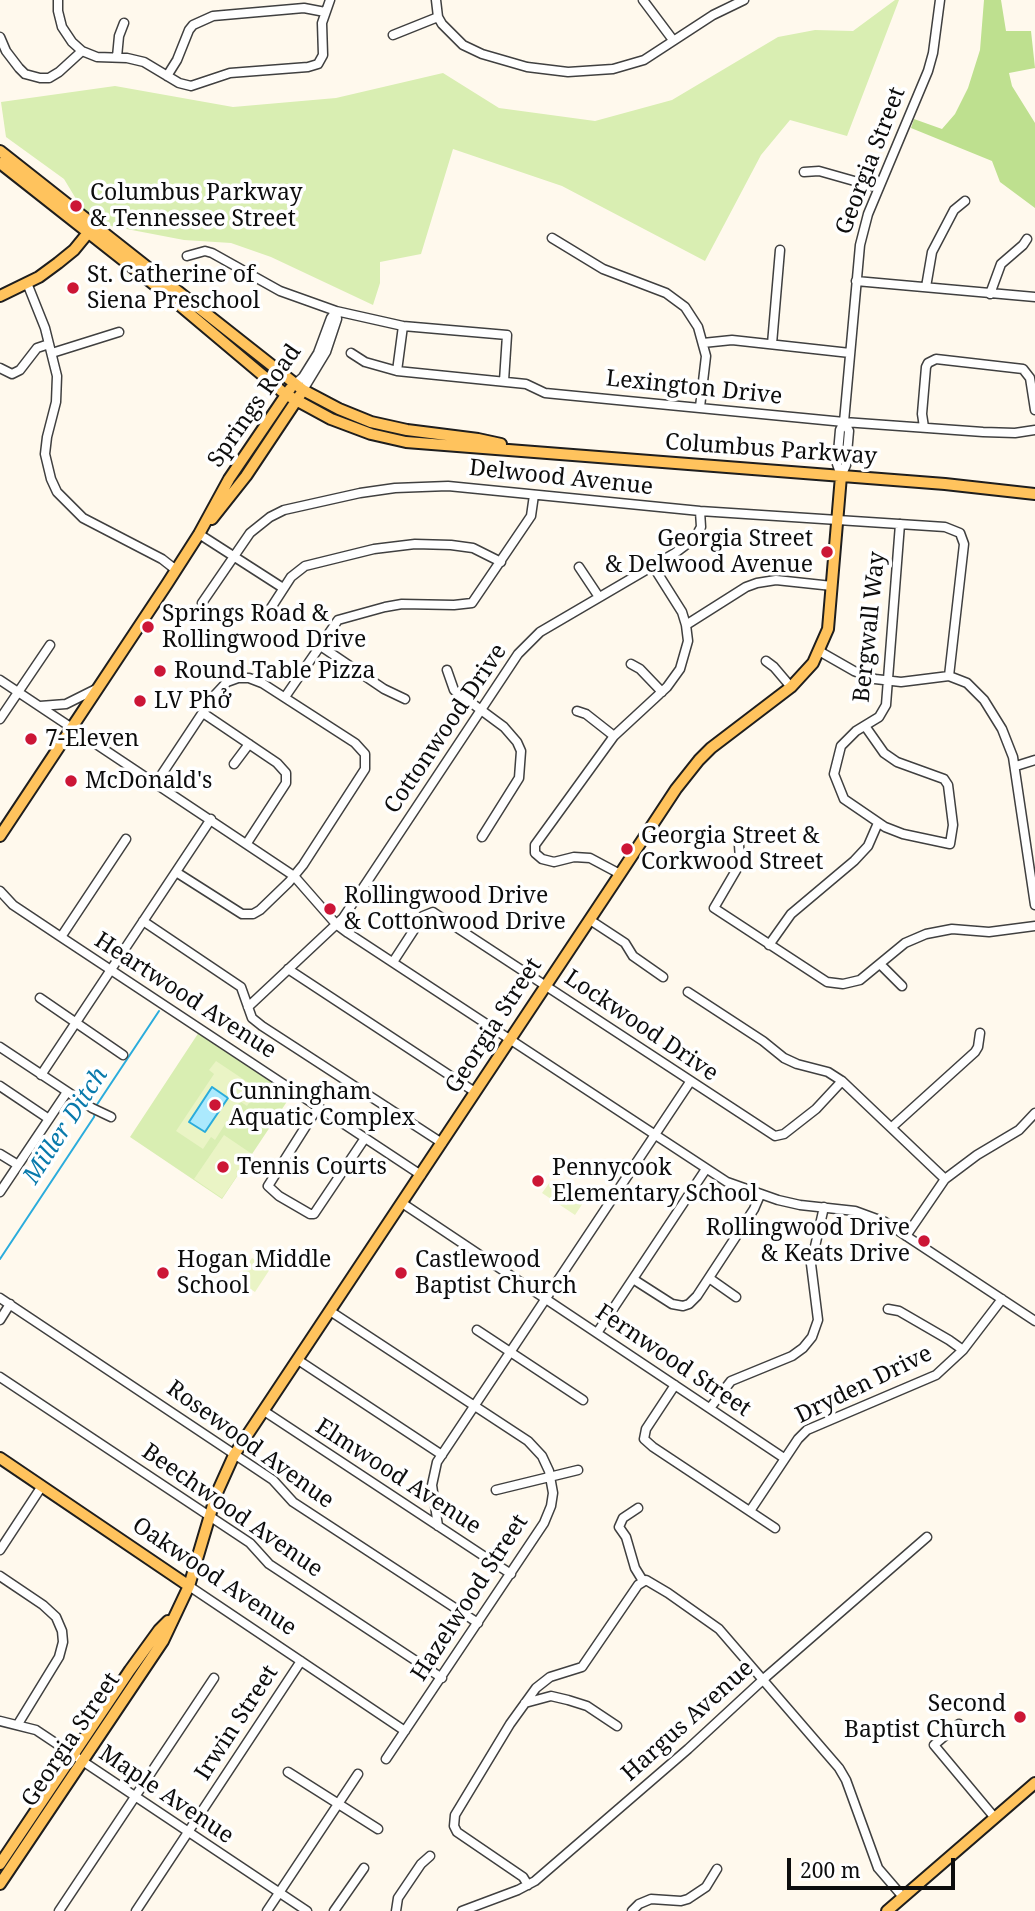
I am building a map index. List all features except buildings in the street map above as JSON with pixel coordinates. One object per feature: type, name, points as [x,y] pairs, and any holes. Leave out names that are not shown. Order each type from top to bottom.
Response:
[{"type":"main road","name":"Columbus Parkway","points":[[0,151],[285,394],[341,423],[372,435],[394,440],[1035,494]]},
{"type":"main road","name":"Columbus Parkway","points":[[0,163],[299,387],[371,422],[478,439],[530,452]]},
{"type":"main road","points":[[0,296],[58,263],[91,230]]},
{"type":"main road","name":"Springs Road","points":[[200,534],[229,479],[285,394],[299,387]]},
{"type":"main road","name":"Springs Road","points":[[0,836],[176,569],[239,485],[296,401],[299,387]]},
{"type":"main road","name":"Georgia Street","points":[[0,1864],[163,1641],[189,1586],[221,1481],[234,1455],[676,789],[711,748],[791,687],[808,670],[828,629],[841,476]]},
{"type":"main road","name":"Columbus Parkway","points":[[1009,490],[1035,489]]},
{"type":"main road","name":"Oakwood Avenue","points":[[0,1458],[189,1586]]},
{"type":"main road","name":"Georgia Street","points":[[0,1884],[77,1758]]},
{"type":"main road","points":[[891,1910],[1035,1783]]},
{"type":"street","points":[[58,0],[62,27],[82,51],[97,57],[117,57],[144,62],[178,83],[191,86],[230,73],[315,66],[322,61],[322,31],[330,0]]},
{"type":"street","points":[[436,0],[438,17],[455,38],[500,60],[549,71],[590,71],[625,67],[658,53],[673,40],[713,15],[744,0]]},
{"type":"street","points":[[643,0],[673,40]]},
{"type":"street","name":"Georgia Street","points":[[841,476],[837,464],[840,430],[845,422],[856,281],[863,230],[928,71],[936,38],[940,0]]},
{"type":"street","points":[[167,76],[177,60],[186,34],[193,25],[213,16],[262,7],[304,8],[325,12]]},
{"type":"street","points":[[393,35],[438,17]]},
{"type":"street","points":[[117,57],[124,23]]},
{"type":"street","points":[[0,37],[6,51],[19,68],[30,76],[40,78],[49,78],[59,72],[82,51]]},
{"type":"street","points":[[804,172],[820,171],[879,188]]},
{"type":"street","points":[[926,287],[932,252],[954,210],[965,201]]},
{"type":"street","points":[[552,238],[603,269],[666,293],[685,307],[693,317],[706,356],[701,407]]},
{"type":"street","points":[[990,294],[1002,264],[1023,246],[1027,239]]},
{"type":"street","points":[[772,344],[780,250]]},
{"type":"street","points":[[187,256],[205,251],[212,253],[280,291],[336,311],[403,326],[507,334],[504,381]]},
{"type":"street","points":[[856,281],[1035,297]]},
{"type":"street","points":[[27,283],[51,348],[57,376],[45,454],[57,492],[83,518],[176,569]]},
{"type":"street","name":"Springs Road","points":[[299,387],[326,352],[337,319],[336,311]]},
{"type":"street","points":[[397,371],[403,326]]},
{"type":"street","points":[[0,368],[12,374],[20,370],[37,348],[51,348],[119,332]]},
{"type":"street","points":[[703,343],[732,340],[850,354]]},
{"type":"street","name":"Lexington Drive","points":[[351,353],[365,362],[397,371],[526,384],[545,393],[845,422],[994,433],[1035,430]]},
{"type":"street","points":[[924,427],[922,414],[926,367],[936,359],[1023,369],[1030,377],[1035,410]]},
{"type":"street","name":"Delwood Avenue","points":[[202,603],[250,533],[276,514],[360,493],[417,486],[448,486],[700,511],[945,527],[960,533],[964,544],[949,676]]},
{"type":"street","points":[[285,697],[334,624],[347,616],[402,604],[467,605],[477,597],[531,516],[534,495]]},
{"type":"street","name":"Cottonwood Drive","points":[[248,1007],[351,907],[518,654],[540,632],[653,566],[695,538],[701,527],[700,511]]},
{"type":"street","name":"Bergwall Way","points":[[865,726],[884,753],[897,762],[944,779],[948,785],[953,835],[950,844],[902,834],[878,822],[844,799],[834,774],[841,746],[848,738],[865,726],[879,717],[886,705],[900,524]]},
{"type":"street","points":[[200,534],[283,588]]},
{"type":"street","points":[[269,611],[291,577],[305,566],[391,546],[415,544],[473,548],[501,562]]},
{"type":"street","points":[[620,874],[590,858],[554,862],[542,859],[535,853],[535,845],[614,736],[662,692],[677,675],[685,657],[688,641],[682,612],[653,566]]},
{"type":"street","points":[[579,567],[599,597]]},
{"type":"street","points":[[686,625],[746,587],[757,583],[776,580],[832,586]]},
{"type":"street","points":[[0,719],[50,645]]},
{"type":"street","points":[[319,646],[384,689],[405,698]]},
{"type":"street","points":[[819,651],[854,671],[875,679],[901,682],[949,676],[967,683],[984,700],[1002,729],[1016,766],[1035,905]]},
{"type":"street","points":[[766,661],[791,687]]},
{"type":"street","points":[[631,664],[640,669],[662,692]]},
{"type":"street","points":[[447,670],[454,690],[504,727],[517,742],[522,759],[519,778],[482,837]]},
{"type":"street","points":[[156,783],[221,687],[237,678],[249,678],[262,683],[355,743],[365,754],[365,769],[294,876],[260,910],[247,915],[176,872]]},
{"type":"street","points":[[0,680],[294,876],[336,924],[706,1169],[737,1187],[760,1195],[800,1205],[867,1214],[906,1236],[1035,1321]]},
{"type":"street","points":[[40,706],[66,704],[98,688]]},
{"type":"street","points":[[577,711],[586,714],[614,736]]},
{"type":"street","points":[[203,713],[277,763],[283,768],[287,778],[247,843]]},
{"type":"street","points":[[234,764],[248,744]]},
{"type":"street","points":[[1016,766],[1035,760]]},
{"type":"street","points":[[41,1075],[211,820]]},
{"type":"street","points":[[769,945],[792,914],[868,846],[878,822]]},
{"type":"street","points":[[61,937],[126,839]]},
{"type":"street","points":[[739,845],[740,859],[714,908],[816,977],[835,984],[860,979],[905,943],[938,931],[953,929],[989,932],[1035,926]]},
{"type":"street","name":"Heartwood Avenue","points":[[0,891],[13,905],[421,1175]]},
{"type":"street","name":"Lockwood Drive","points":[[393,962],[424,916],[433,912],[775,1136],[784,1134],[816,1109],[842,1081]]},
{"type":"street","points":[[590,920],[625,943],[633,956],[663,977]]},
{"type":"street","points":[[143,921],[234,981],[245,995],[253,1018],[262,1026],[442,1143]]},
{"type":"street","points":[[880,964],[902,986]]},
{"type":"street","points":[[288,969],[475,1092]]},
{"type":"street","points":[[688,992],[763,1041],[783,1058],[828,1072],[842,1081],[945,1179]]},
{"type":"street","points":[[40,998],[123,1055]]},
{"type":"street","points":[[892,1127],[975,1052],[979,1033]]},
{"type":"street","points":[[0,1047],[67,1092],[111,1117]]},
{"type":"street","points":[[438,1526],[432,1485],[437,1462],[690,1082]]},
{"type":"street","points":[[0,1086],[49,1119]]},
{"type":"street","points":[[0,1192],[67,1092]]},
{"type":"street","points":[[318,1107],[268,1186],[279,1196],[310,1214],[314,1213],[365,1138]]},
{"type":"street","points":[[906,1236],[945,1179],[1033,1119]]},
{"type":"street","points":[[0,1154],[18,1166]]},
{"type":"street","points":[[597,1333],[706,1169]]},
{"type":"street","points":[[633,1279],[672,1304],[683,1306],[693,1301],[754,1209],[760,1195]]},
{"type":"street","name":"Fernwood Street","points":[[402,1203],[784,1458]]},
{"type":"street","points":[[710,1408],[731,1381],[792,1356],[812,1337],[818,1321],[811,1264],[824,1207]]},
{"type":"street","points":[[709,1278],[736,1297]]},
{"type":"street","name":"Rosewood Avenue","points":[[0,1297],[272,1480],[293,1502],[478,1623]]},
{"type":"street","name":"Dryden Drive","points":[[750,1511],[797,1439],[807,1430],[936,1375],[963,1350],[1002,1299]]},
{"type":"street","points":[[0,1320],[10,1304]]},
{"type":"street","points":[[888,1309],[898,1311],[963,1350]]},
{"type":"street","name":"Hazelwood Street","points":[[330,1311],[537,1448],[550,1476],[553,1493],[549,1514],[386,1759]]},
{"type":"street","points":[[477,1330],[583,1400]]},
{"type":"street","points":[[298,1360],[442,1455]]},
{"type":"street","name":"Beechwood Avenue","points":[[0,1377],[250,1543],[269,1564],[442,1678]]},
{"type":"street","points":[[675,1385],[646,1429],[644,1439],[775,1528]]},
{"type":"street","name":"Elmwood Avenue","points":[[264,1411],[511,1574]]},
{"type":"street","points":[[496,1490],[578,1471]]},
{"type":"street","points":[[0,1550],[42,1486]]},
{"type":"street","points":[[638,1508],[623,1518],[619,1527],[626,1536],[635,1568],[646,1581],[719,1629],[839,1768],[846,1780],[876,1864],[904,1897]]},
{"type":"street","name":"Hargus Avenue","points":[[462,1911],[528,1885],[688,1749],[927,1537]]},
{"type":"street","points":[[0,1576],[43,1605],[56,1617],[62,1631],[63,1642],[59,1657],[18,1724]]},
{"type":"street","points":[[528,1885],[523,1877],[457,1832],[454,1826],[457,1810],[536,1688],[550,1677],[582,1667],[646,1581]]},
{"type":"street","name":"Oakwood Avenue","points":[[189,1586],[405,1731]]},
{"type":"street","name":"Irwin Street","points":[[136,1911],[301,1661]]},
{"type":"street","points":[[59,1911],[214,1678]]},
{"type":"street","points":[[525,1703],[551,1696],[568,1700],[587,1706],[617,1726]]},
{"type":"street","name":"Maple Avenue","points":[[0,1721],[36,1730],[307,1911]]},
{"type":"street","points":[[959,1724],[934,1745],[995,1818]]},
{"type":"street","points":[[288,1772],[378,1829]]},
{"type":"street","points":[[267,1911],[358,1774]]},
{"type":"street","points":[[396,1911],[398,1898],[421,1864],[430,1856]]},
{"type":"street","points":[[334,1911],[364,1868]]},
{"type":"street","points":[[632,1911],[639,1904],[651,1899],[688,1899],[706,1886],[717,1869]]},
{"type":"green space","points":[[895,0],[899,0],[847,136],[790,120],[761,155],[705,261],[562,186],[453,149],[421,254],[380,262],[380,283],[373,305],[271,257],[231,243],[184,240],[90,222],[64,179],[6,137],[1,102],[115,86],[233,107],[336,98],[443,73],[499,108],[595,121],[672,100],[778,37],[815,30],[853,31]]},
{"type":"green space","points":[[984,0],[1001,0],[1006,31],[1031,31],[1035,68],[1009,73],[1012,86],[1035,123],[1035,208],[1000,182],[992,161],[911,128],[914,119],[942,129],[955,114],[968,88],[980,50]]},
{"type":"green space","points":[[201,1029],[294,1091],[222,1199],[130,1137]]},
{"type":"green space","name":"Cunningham Aquatic Complex","points":[[216,1061],[258,1089],[247,1106],[241,1102],[238,1104],[215,1140],[211,1137],[203,1149],[176,1131],[214,1074],[209,1070]]},
{"type":"green space","name":"Tennis Courts","points":[[224,1135],[252,1154],[222,1198],[194,1179]]},
{"type":"green space","points":[[550,1182],[583,1203],[575,1215],[542,1193]]},
{"type":"green space","points":[[252,1258],[270,1269],[255,1292],[237,1280]]},
{"type":"water","points":[[212,1087],[228,1098],[205,1132],[189,1122]]},
{"type":"waterway","name":"Miller Ditch","points":[[96,1106],[159,1011]]},
{"type":"waterway","name":"Miller Ditch","points":[[0,1259],[95,1112]]},
{"type":"place","name":"Columbus Parkway & Tennessee Street","points":[[76,206]]},
{"type":"place","name":"St. Catherine of Siena Preschool","points":[[73,288]]},
{"type":"place","name":"Georgia Street & Delwood Avenue","points":[[827,552]]},
{"type":"place","name":"Springs Road & Rollingwood Drive","points":[[148,627]]},
{"type":"place","name":"Round Table Pizza","points":[[160,671]]},
{"type":"place","name":"LV Phở","points":[[140,701]]},
{"type":"place","name":"7-Eleven","points":[[31,739]]},
{"type":"place","name":"McDonald's","points":[[71,781]]},
{"type":"place","name":"Georgia Street & Corkwood Street","points":[[627,849]]},
{"type":"place","name":"Rollingwood Drive & Cottonwood Drive","points":[[330,909]]},
{"type":"place","name":"Cunningham Aquatic Complex","points":[[215,1105]]},
{"type":"place","name":"Tennis Courts","points":[[223,1167]]},
{"type":"place","name":"Pennycook Elementary School","points":[[538,1181]]},
{"type":"place","name":"Rollingwood Drive & Keats Drive","points":[[924,1241]]},
{"type":"place","name":"Hogan Middle School","points":[[163,1273]]},
{"type":"place","name":"Castlewood Baptist Church","points":[[401,1273]]},
{"type":"place","name":"Second Baptist Church","points":[[1020,1717]]}]
